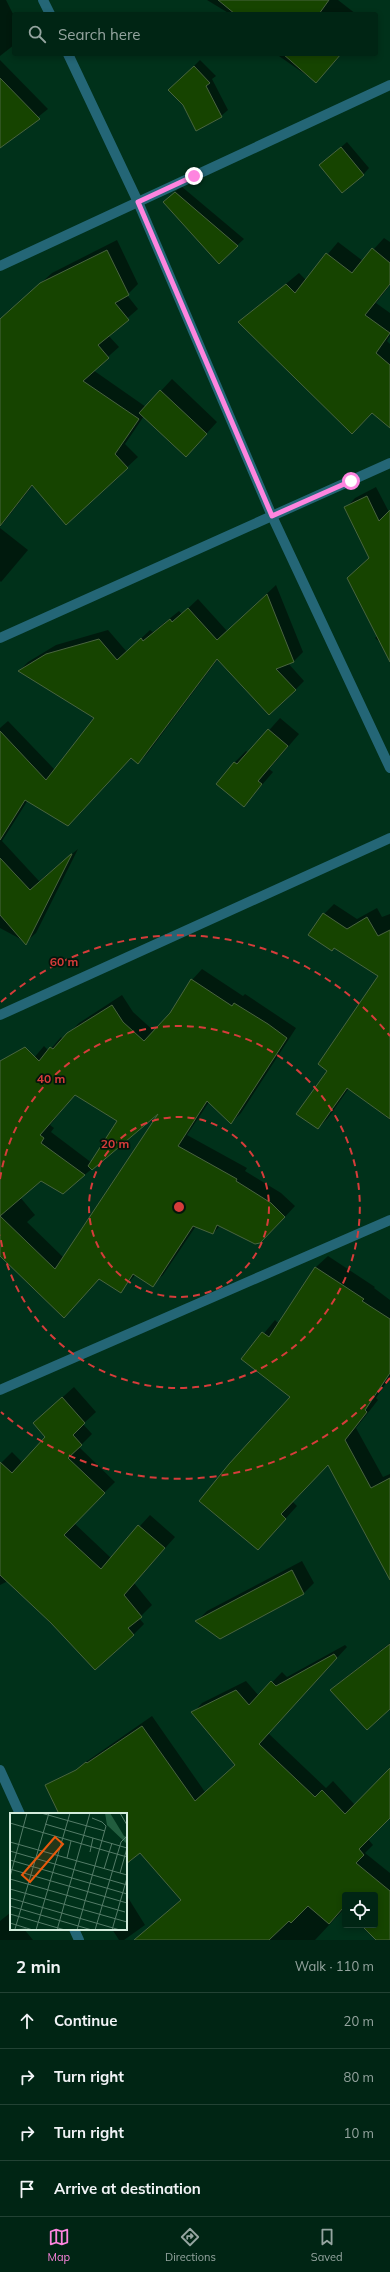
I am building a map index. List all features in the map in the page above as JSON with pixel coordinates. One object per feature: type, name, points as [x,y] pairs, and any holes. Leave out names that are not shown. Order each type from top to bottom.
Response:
[{"type":"street","points":[[43,0],[49,12]]},
{"type":"street","points":[[69,56],[138,202],[272,516],[390,768]]},
{"type":"street","points":[[0,266],[390,85]]},
{"type":"street","points":[[0,638],[390,463]]},
{"type":"street","points":[[0,1015],[390,838]]},
{"type":"street","points":[[0,1390],[390,1220]]},
{"type":"street","points":[[0,1770],[20,1813]]},
{"type":"street","points":[[74,1930],[79,1940]]},
{"type":"building","points":[[218,0],[329,0],[320,12],[233,12]]},
{"type":"building","points":[[285,56],[339,56],[316,83]]},
{"type":"building","points":[[194,66],[210,83],[206,86],[222,117],[196,131],[183,105],[168,90]]},
{"type":"building","points":[[0,78],[40,119],[0,148]]},
{"type":"building","points":[[341,147],[364,175],[342,193],[319,165]]},
{"type":"building","points":[[175,192],[238,246],[219,264],[163,202]]},
{"type":"building","points":[[372,248],[390,263],[390,284],[365,315],[390,333],[376,353],[390,365],[390,428],[372,413],[352,434],[238,322],[286,284],[295,293],[326,253],[352,273]]},
{"type":"building","points":[[107,250],[129,295],[115,303],[129,320],[98,345],[109,358],[83,381],[139,419],[115,454],[128,468],[66,525],[32,485],[0,526],[0,319],[40,283]]},
{"type":"building","points":[[160,390],[207,434],[186,457],[139,413]]},
{"type":"building","points":[[367,496],[379,521],[390,510],[390,662],[347,578],[369,558],[344,507]]},
{"type":"building","points":[[267,594],[294,662],[276,669],[296,690],[269,715],[217,659],[138,764],[131,758],[68,826],[25,800],[0,840],[0,731],[46,780],[94,718],[18,671],[46,654],[99,639],[117,660],[141,638],[143,641],[170,619],[172,622],[188,608],[217,640]]},
{"type":"building","points":[[268,729],[288,746],[258,781],[262,784],[244,807],[216,784],[234,762],[237,764]]},
{"type":"building","points":[[71,854],[26,945],[0,915],[0,858],[30,890]]},
{"type":"building","points":[[323,913],[347,929],[367,917],[378,936],[390,930],[390,1119],[347,1088],[318,1129],[296,1114],[327,1071],[318,1064],[378,976],[334,948],[332,951],[308,935]]},
{"type":"building","points":[[191,979],[232,1006],[234,1003],[268,1024],[287,1038],[231,1124],[207,1101],[178,1146],[237,1179],[236,1181],[271,1203],[285,1217],[260,1243],[255,1244],[217,1225],[213,1234],[193,1226],[153,1287],[133,1274],[121,1293],[99,1279],[64,1318],[0,1256],[0,1216],[0,1061],[25,1047],[39,1061],[50,1047],[53,1049],[67,1033],[112,1005],[123,1022],[144,1041],[170,1013]],"holes":[[[75,1095],[117,1121],[88,1166],[92,1170],[158,1114],[55,1269],[0,1216],[41,1181],[63,1194],[85,1175],[41,1143],[44,1138],[40,1135]]]},
{"type":"building","points":[[315,1267],[364,1299],[362,1301],[390,1319],[390,1373],[365,1410],[367,1412],[345,1440],[371,1488],[390,1478],[390,1580],[328,1465],[281,1514],[286,1519],[258,1550],[199,1501],[229,1464],[290,1397],[241,1359],[262,1332],[269,1337]]},
{"type":"building","points":[[62,1397],[85,1423],[73,1435],[82,1445],[68,1458],[105,1493],[64,1535],[101,1569],[138,1525],[165,1548],[124,1595],[142,1617],[128,1628],[134,1635],[95,1670],[51,1623],[0,1575],[0,1462],[12,1473],[45,1437],[33,1423]]},
{"type":"building","points":[[292,1570],[304,1594],[220,1639],[195,1621]]},
{"type":"building","points":[[390,1644],[390,1709],[367,1730],[330,1690]]},
{"type":"building","points":[[334,1654],[337,1658],[259,1744],[315,1797],[322,1790],[345,1814],[390,1768],[390,1818],[359,1849],[364,1855],[356,1863],[390,1891],[390,1940],[376,1940],[364,1928],[378,1928],[378,1892],[342,1892],[342,1909],[329,1924],[308,1906],[291,1923],[289,1921],[269,1940],[134,1940],[181,1900],[140,1853],[127,1863],[127,1813],[59,1813],[45,1785],[76,1770],[142,1726],[195,1801],[235,1765],[191,1712],[236,1690],[249,1705],[271,1681],[276,1686]]},
{"type":"route","points":[[194,176],[138,202],[272,516],[351,481]]}]
